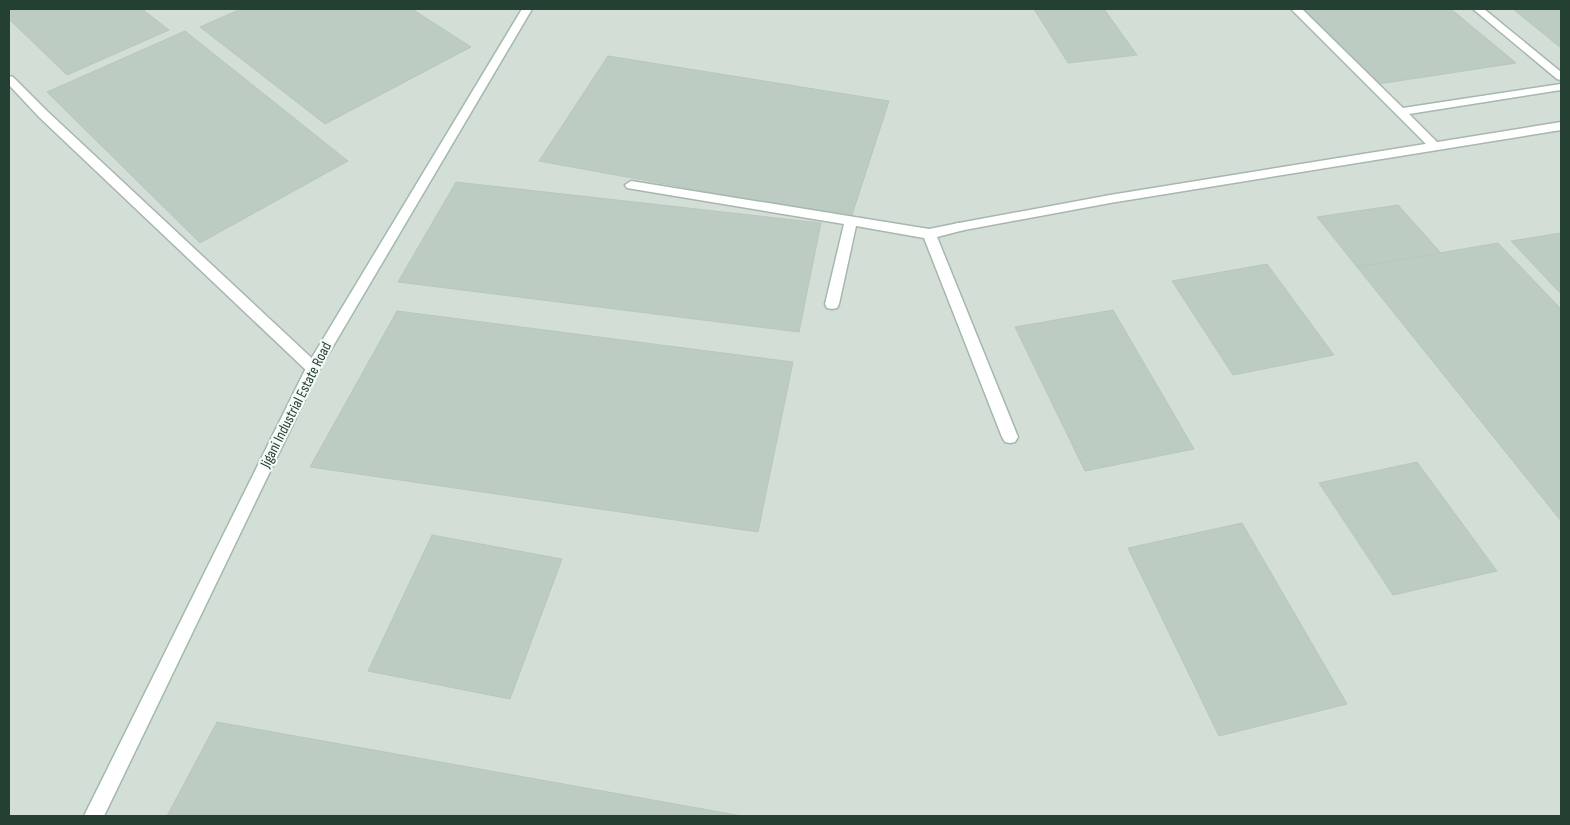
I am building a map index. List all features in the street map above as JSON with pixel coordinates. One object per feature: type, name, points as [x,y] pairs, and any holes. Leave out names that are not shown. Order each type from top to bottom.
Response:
[{"type":"street","name":"Jigani Industrial Estate Road","points":[[94,816],[313,368],[527,9]]},
{"type":"street","points":[[1296,9],[1435,146]]},
{"type":"street","points":[[1478,9],[1561,77]]},
{"type":"street","points":[[9,79],[43,114],[313,368]]},
{"type":"street","points":[[1400,112],[1561,87]]},
{"type":"street","points":[[631,185],[929,234],[1120,198],[1561,126]]},
{"type":"street","points":[[832,304],[851,222]]},
{"type":"street","points":[[929,234],[1010,437]]},
{"type":"shaded area","points":[[9,9],[1561,9],[1561,816],[9,816]]},
{"type":"building","points":[[9,9],[142,9],[169,30],[67,75],[9,19]]},
{"type":"building","points":[[241,9],[412,9],[471,47],[325,124],[200,27]]},
{"type":"building","points":[[1034,9],[1104,9],[1137,55],[1068,63]]},
{"type":"building","points":[[1301,9],[1451,9],[1516,63],[1378,84]]},
{"type":"building","points":[[1513,9],[1561,9],[1561,48]]},
{"type":"building","points":[[185,31],[348,161],[200,243],[47,92]]},
{"type":"building","points":[[608,56],[889,101],[851,218],[539,161]]},
{"type":"building","points":[[456,182],[821,223],[799,332],[398,282]]},
{"type":"building","points":[[1398,205],[1441,253],[1357,267],[1317,217]]},
{"type":"building","points":[[1561,233],[1561,294],[1511,241]]},
{"type":"building","points":[[1498,243],[1561,309],[1561,521],[1357,267]]},
{"type":"building","points":[[1267,264],[1334,355],[1233,375],[1172,281]]},
{"type":"building","points":[[1113,310],[1194,449],[1085,471],[1015,327]]},
{"type":"building","points":[[397,311],[793,362],[758,532],[310,467]]},
{"type":"building","points":[[1417,462],[1497,571],[1393,595],[1319,483]]},
{"type":"building","points":[[1242,523],[1347,704],[1219,736],[1128,548]]},
{"type":"building","points":[[432,535],[562,559],[510,699],[368,671]]},
{"type":"building","points":[[217,722],[742,816],[167,816]]}]
